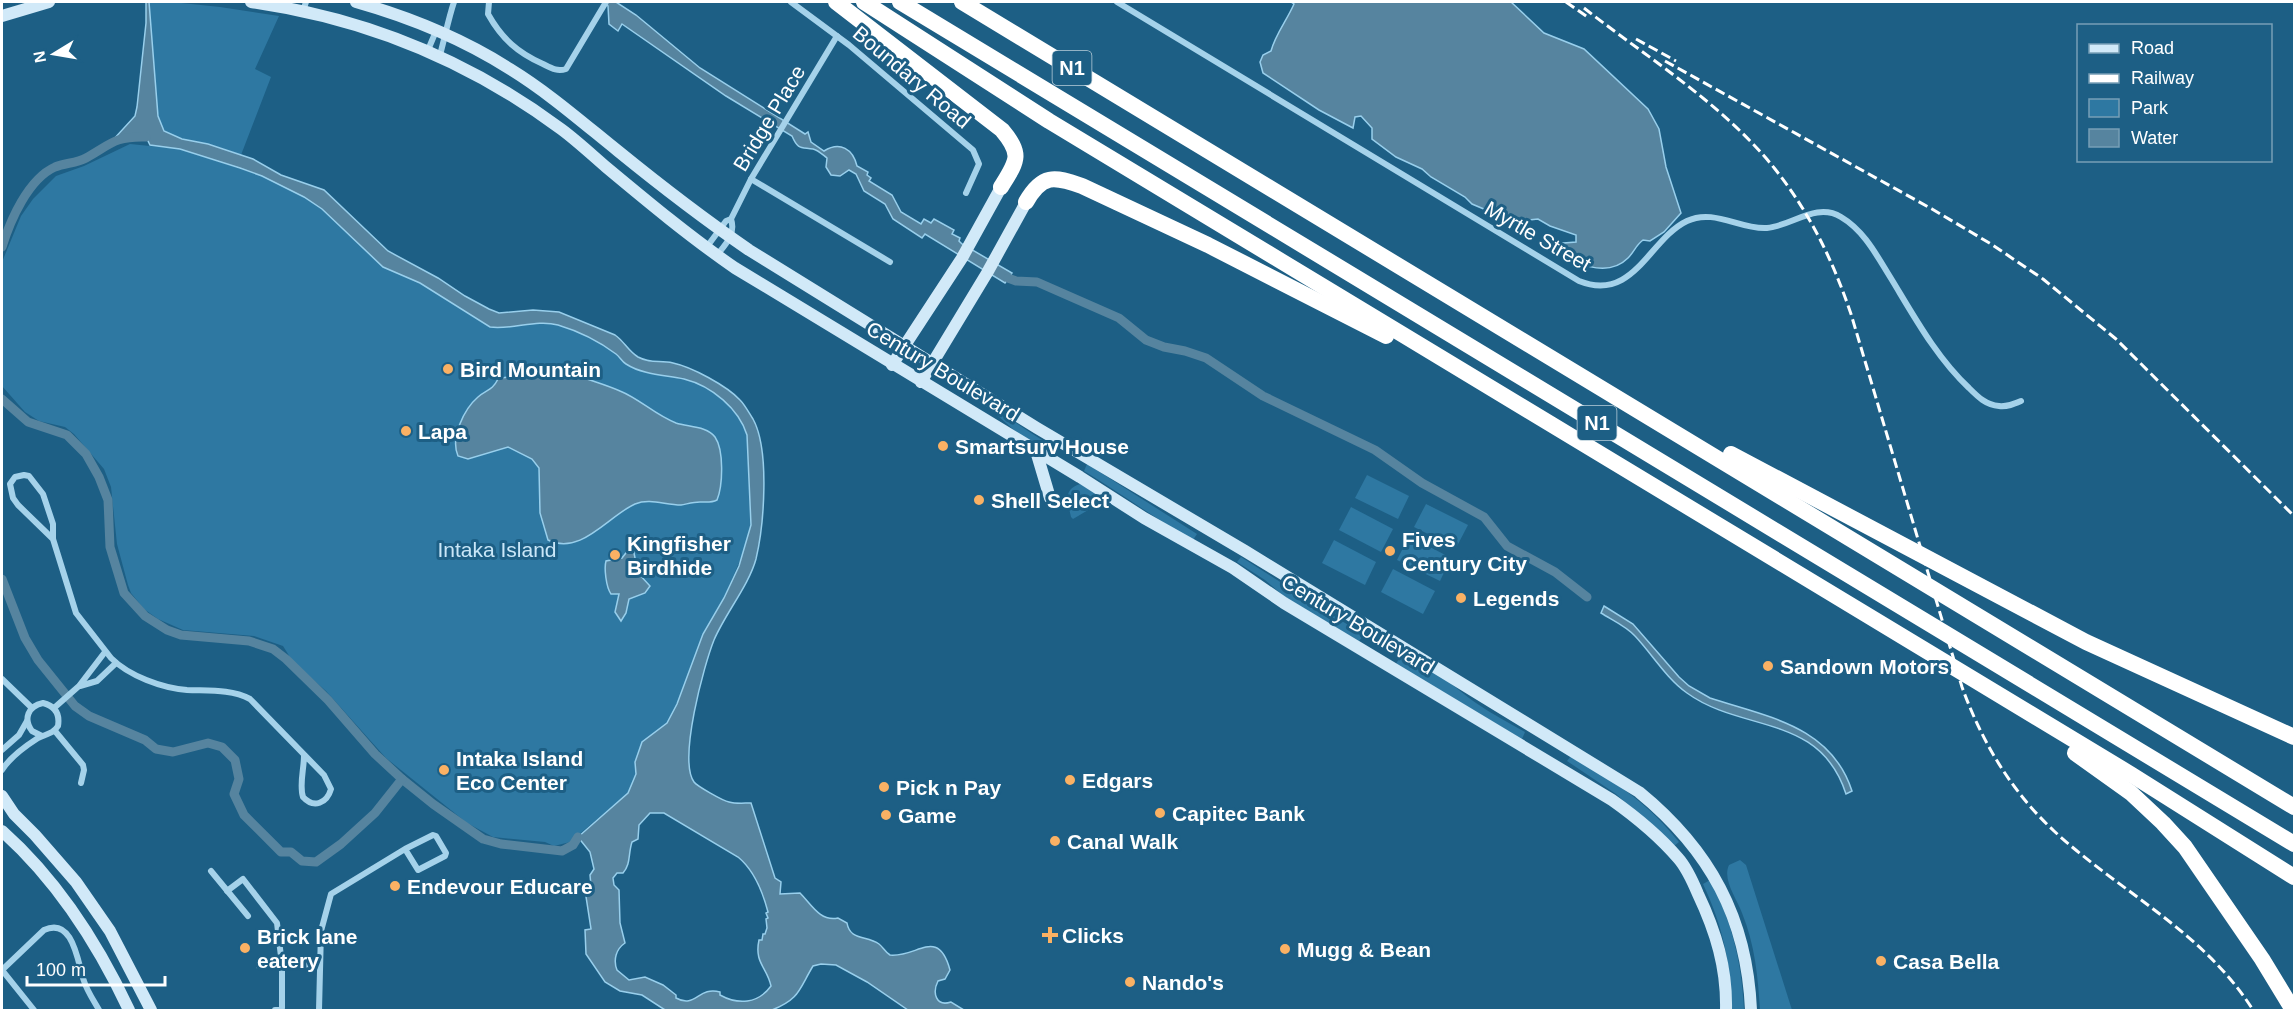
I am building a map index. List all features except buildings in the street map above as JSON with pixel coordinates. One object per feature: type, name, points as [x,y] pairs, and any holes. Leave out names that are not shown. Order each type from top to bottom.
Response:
[{"type":"highway","points":[[836,2],[1002,130],[1013,143],[1017,160],[1000,189]]},
{"type":"highway","points":[[864,2],[1049,121],[2295,877]]},
{"type":"highway","name":"N1","points":[[900,2],[2295,844]]},
{"type":"highway","name":"N1","points":[[962,2],[2295,807]]},
{"type":"highway","points":[[1025,204],[1037,187],[1050,179],[1065,179],[1082,186],[1208,245],[1535,415]]},
{"type":"highway","points":[[1612,394],[2086,642],[2295,737]]},
{"type":"highway","points":[[2002,698],[2021,718],[2079,755],[2131,794],[2186,847],[2262,959],[2293,1011]]},
{"type":"highway","points":[[2262,959],[2295,998]]},
{"type":"main road","points":[[2,16],[50,2]]},
{"type":"main road","name":"Century Boulevard","points":[[251,2],[305,6],[373,29],[428,50],[516,98],[562,129],[712,252],[921,382],[1036,450],[1144,518],[1233,568],[1284,603],[1634,815],[1679,859],[1702,902],[1720,951],[1726,991],[1726,1011]]},
{"type":"main road","name":"Century Boulevard","points":[[356,2],[402,16],[442,32],[508,67],[554,98],[618,151],[726,233],[903,347],[1245,551],[1639,792],[1672,820],[1713,874],[1741,940],[1747,964],[1751,1011]]},
{"type":"main road","points":[[892,364],[962,258],[1000,189]]},
{"type":"main road","points":[[921,382],[987,273],[1025,204]]},
{"type":"main road","points":[[1036,450],[1050,498]]},
{"type":"main road","points":[[2,796],[14,814],[76,882],[110,931],[151,1011]]},
{"type":"main road","points":[[2,831],[19,846],[58,892],[100,953],[129,1011]]},
{"type":"street","points":[[428,50],[442,32],[454,2]]},
{"type":"street","points":[[489,2],[488,14],[513,48],[557,70],[566,69],[606,2]]},
{"type":"street","name":"Boundary Road","points":[[791,2],[837,36],[974,150],[979,165],[966,193]]},
{"type":"street","name":"Myrtle Street","points":[[1117,2],[1579,282],[1591,286],[1602,286],[1622,279],[1645,261],[1687,221],[1719,218],[1764,229],[1820,212],[1835,214],[1861,233],[1928,338],[1957,377],[1980,399],[1989,403],[2002,407],[2021,401]]},
{"type":"street","points":[[440,56],[442,32]]},
{"type":"street","name":"Bridge Place","points":[[726,233],[726,221],[731,219],[751,178],[837,36]]},
{"type":"street","points":[[751,178],[890,262]]},
{"type":"street","name":"Bridge Place","points":[[726,233],[733,225],[731,219]]},
{"type":"street","points":[[712,252],[726,233]]},
{"type":"street","points":[[712,252],[726,233]]},
{"type":"street","points":[[53,539],[13,498],[10,484],[15,477],[24,474],[29,476],[43,494],[52,524],[53,539],[76,613],[116,663],[147,680],[173,688],[242,695],[260,707],[328,781],[329,796],[321,803],[313,804],[303,797],[301,786],[304,756]]},
{"type":"street","points":[[54,708],[79,686],[105,652]]},
{"type":"street","points":[[79,686],[97,681],[116,663]]},
{"type":"street","points":[[2,679],[32,708]]},
{"type":"street","points":[[2,750],[19,735],[32,708],[43,704],[54,708],[59,719],[55,731]]},
{"type":"street","points":[[27,722],[32,731],[42,736]]},
{"type":"street","points":[[2,770],[26,746],[55,731]]},
{"type":"street","points":[[55,731],[83,765],[81,783]]},
{"type":"street","points":[[320,1011],[321,931],[331,894],[405,849],[434,835],[446,853],[445,856],[418,870],[405,849]]},
{"type":"street","points":[[211,871],[248,916]]},
{"type":"street","points":[[227,891],[243,879],[276,920],[282,965],[282,1008],[275,1011]]},
{"type":"street","points":[[34,1011],[2,970],[44,930],[55,927],[61,930],[75,948],[83,980],[99,1011]]},
{"type":"street","points":[[259,966],[320,964]]},
{"type":"green space","points":[[172,2],[279,16],[255,69],[271,77],[241,155],[210,144],[174,136],[165,131],[161,123],[153,71],[149,3]]},
{"type":"green space","name":"Intaka Island","points":[[130,144],[180,149],[262,176],[305,197],[322,209],[383,267],[420,283],[490,327],[550,323],[566,327],[603,345],[632,368],[646,373],[684,379],[704,387],[723,400],[743,425],[747,435],[751,525],[746,546],[724,598],[703,634],[678,704],[667,723],[642,742],[635,762],[636,774],[628,793],[570,842],[554,846],[545,842],[493,837],[467,823],[386,758],[326,691],[293,662],[283,646],[254,636],[183,630],[158,619],[144,609],[131,593],[117,544],[111,487],[104,469],[74,434],[65,427],[39,421],[25,412],[2,386],[2,262],[21,216],[33,199],[56,176],[84,166]]},
{"type":"green space","points":[[947,378],[1047,443],[1042,449],[1023,438],[990,409],[944,380]]},
{"type":"green space","points":[[1087,464],[1197,534],[1193,540],[1084,471]]},
{"type":"green space","points":[[1367,475],[1409,496],[1398,519],[1355,498]]},
{"type":"green space","points":[[1080,484],[1110,502],[1098,509],[1095,506],[1073,519],[1068,493]]},
{"type":"green space","points":[[1426,504],[1468,525],[1456,548],[1414,527]]},
{"type":"green space","points":[[1351,507],[1393,529],[1381,552],[1339,530]]},
{"type":"green space","points":[[1409,536],[1451,558],[1440,581],[1397,560]]},
{"type":"green space","points":[[1334,540],[1376,562],[1365,585],[1322,563]]},
{"type":"green space","points":[[1241,557],[1364,635],[1359,641],[1286,598],[1265,580],[1237,562]]},
{"type":"green space","points":[[1393,569],[1435,591],[1423,614],[1381,592]]},
{"type":"green space","points":[[1400,657],[1420,662],[1430,668],[1476,703],[1525,732],[1522,739],[1396,664]]},
{"type":"green space","points":[[1571,756],[1629,793],[1679,842],[1674,846],[1616,794],[1567,761]]},
{"type":"green space","points":[[1740,860],[1746,865],[1792,1010],[1760,1010],[1753,949],[1742,913],[1727,877],[1729,865]]},
{"type":"green space","points":[[1710,880],[1730,927],[1741,976],[1744,1010],[1731,1010],[1727,961],[1721,930],[1703,884]]},
{"type":"water","points":[[146,2],[149,2],[158,116],[164,131],[182,139],[208,144],[253,159],[281,175],[324,190],[388,251],[489,309],[499,313],[533,310],[559,312],[615,335],[635,355],[643,359],[681,365],[699,373],[727,389],[742,402],[753,419],[762,449],[764,488],[761,527],[753,569],[714,640],[704,670],[694,712],[689,754],[690,771],[694,782],[726,801],[751,803],[775,878],[781,882],[780,894],[800,893],[821,915],[832,919],[838,918],[847,923],[852,933],[874,941],[890,955],[900,955],[926,947],[939,950],[945,957],[950,970],[945,979],[938,981],[935,990],[937,998],[942,1003],[951,1002],[964,1010],[908,1010],[867,982],[836,965],[813,966],[794,997],[772,1010],[665,1010],[642,995],[620,991],[605,982],[586,954],[585,930],[591,929],[585,890],[591,886],[590,875],[594,869],[590,852],[578,837],[628,793],[636,774],[635,762],[642,742],[667,723],[677,704],[703,634],[739,566],[751,525],[747,435],[743,425],[723,400],[705,387],[684,379],[647,373],[633,368],[603,345],[573,330],[550,323],[490,327],[420,283],[383,267],[322,209],[304,197],[262,176],[180,149],[150,145],[146,137],[130,136],[112,141],[135,116],[146,23]],"holes":[[[650,813],[664,813],[738,857],[749,868],[757,882],[768,912],[766,913],[767,928],[762,940],[759,940],[758,954],[771,986],[760,996],[741,1001],[727,998],[720,995],[720,992],[713,991],[683,1001],[676,998],[676,995],[663,985],[645,977],[629,980],[617,970],[616,955],[625,943],[620,923],[619,890],[614,885],[613,878],[617,873],[623,873],[626,870],[632,842],[638,839],[639,825]]]},
{"type":"water","points":[[602,2],[616,2],[636,15],[700,68],[805,134],[808,132],[811,142],[824,151],[835,147],[845,148],[852,155],[857,166],[868,172],[867,175],[871,178],[869,181],[892,195],[901,212],[921,224],[924,219],[931,223],[934,219],[954,230],[952,234],[960,238],[959,241],[962,244],[1012,273],[1005,283],[925,234],[922,238],[893,219],[885,204],[864,191],[856,174],[849,170],[840,176],[831,175],[826,167],[827,158],[819,151],[798,146],[792,136],[726,96],[622,24],[618,31],[609,24],[608,6]]},
{"type":"water","points":[[1291,2],[1511,2],[1544,33],[1584,49],[1648,109],[1659,129],[1666,167],[1681,213],[1664,232],[1650,241],[1643,240],[1619,265],[1598,268],[1577,263],[1557,253],[1548,248],[1551,244],[1576,242],[1576,235],[1538,219],[1529,220],[1527,229],[1520,231],[1498,215],[1472,204],[1422,169],[1396,157],[1372,139],[1372,128],[1361,116],[1355,117],[1353,128],[1319,110],[1263,73],[1260,62],[1263,55],[1271,51],[1294,4]]},
{"type":"water","points":[[560,367],[627,394],[676,423],[712,433],[718,443],[721,459],[717,500],[681,505],[641,502],[625,510],[583,539],[560,544],[548,540],[540,513],[539,468],[532,459],[508,447],[468,459],[458,456],[456,441],[463,416],[473,402],[494,386],[498,379],[546,372]]},
{"type":"water","points":[[633,548],[638,573],[650,586],[645,593],[629,599],[626,613],[621,621],[615,612],[619,594],[611,594],[609,591],[605,564],[606,561],[622,558],[629,549]]},
{"type":"water","points":[[1604,606],[1633,624],[1689,686],[1710,698],[1754,711],[1795,727],[1813,738],[1829,752],[1842,769],[1852,791],[1846,794],[1834,768],[1818,750],[1799,737],[1709,706],[1687,693],[1666,673],[1631,632],[1601,613]]},
{"type":"waterway","points":[[2,247],[21,202],[36,181],[45,173],[55,167],[82,160],[120,140],[146,137]]},
{"type":"waterway","points":[[1008,278],[1016,281],[1037,282],[1119,318],[1146,340],[1206,358],[1263,396],[1375,450],[1422,483],[1484,517],[1507,546],[1555,572],[1587,597]]},
{"type":"waterway","points":[[2,399],[28,422],[67,435],[86,454],[99,477],[108,500],[110,547],[124,593],[145,616],[167,630],[181,635],[249,641],[273,649],[328,700],[375,754],[402,779],[483,839],[501,844],[562,851],[573,845],[578,837]]},
{"type":"waterway","points":[[2,579],[25,638],[38,660],[75,706],[89,716],[145,740],[156,749],[173,752],[208,743],[222,747],[235,760],[239,779],[234,794],[244,815],[281,852],[291,852],[302,861],[316,862],[341,844],[375,813],[402,779]]},
{"type":"railway","points":[[1566,2],[1589,18]]},
{"type":"railway","points":[[1584,8],[1684,83],[1732,124],[1775,169],[1810,220],[1828,256],[1851,314],[1962,687],[1999,765],[2024,799],[2054,831],[2079,853],[2186,935],[2233,982],[2253,1010]]},
{"type":"railway","points":[[1636,39],[1676,61]]},
{"type":"railway","points":[[1665,61],[1932,209],[1991,244],[2043,279],[2116,339],[2294,516]]},
{"type":"place","name":"Bird Mountain","points":[[448,369]]},
{"type":"place","name":"Lapa","points":[[406,431]]},
{"type":"place","name":"Smartsurv House","points":[[943,446]]},
{"type":"place","name":"Shell Select","points":[[979,500]]},
{"type":"place","name":"Fives Century City","points":[[1390,551]]},
{"type":"place","name":"Kingfisher Birdhide","points":[[615,555]]},
{"type":"place","name":"Legends","points":[[1461,598]]},
{"type":"place","name":"Sandown Motors","points":[[1768,666]]},
{"type":"place","name":"Intaka Island Eco Center","points":[[444,770]]},
{"type":"place","name":"Edgars","points":[[1070,780]]},
{"type":"place","name":"Pick n Pay","points":[[884,787]]},
{"type":"place","name":"Capitec Bank","points":[[1160,813]]},
{"type":"place","name":"Game","points":[[886,815]]},
{"type":"place","name":"Canal Walk","points":[[1055,841]]},
{"type":"place","name":"Endevour Educare","points":[[395,886]]},
{"type":"place","name":"Clicks","points":[[1050,935]]},
{"type":"place","name":"Brick lane eatery","points":[[245,948]]},
{"type":"place","name":"Mugg & Bean","points":[[1285,949]]},
{"type":"place","name":"Casa Bella","points":[[1881,961]]},
{"type":"place","name":"Nando's","points":[[1130,982]]}]
